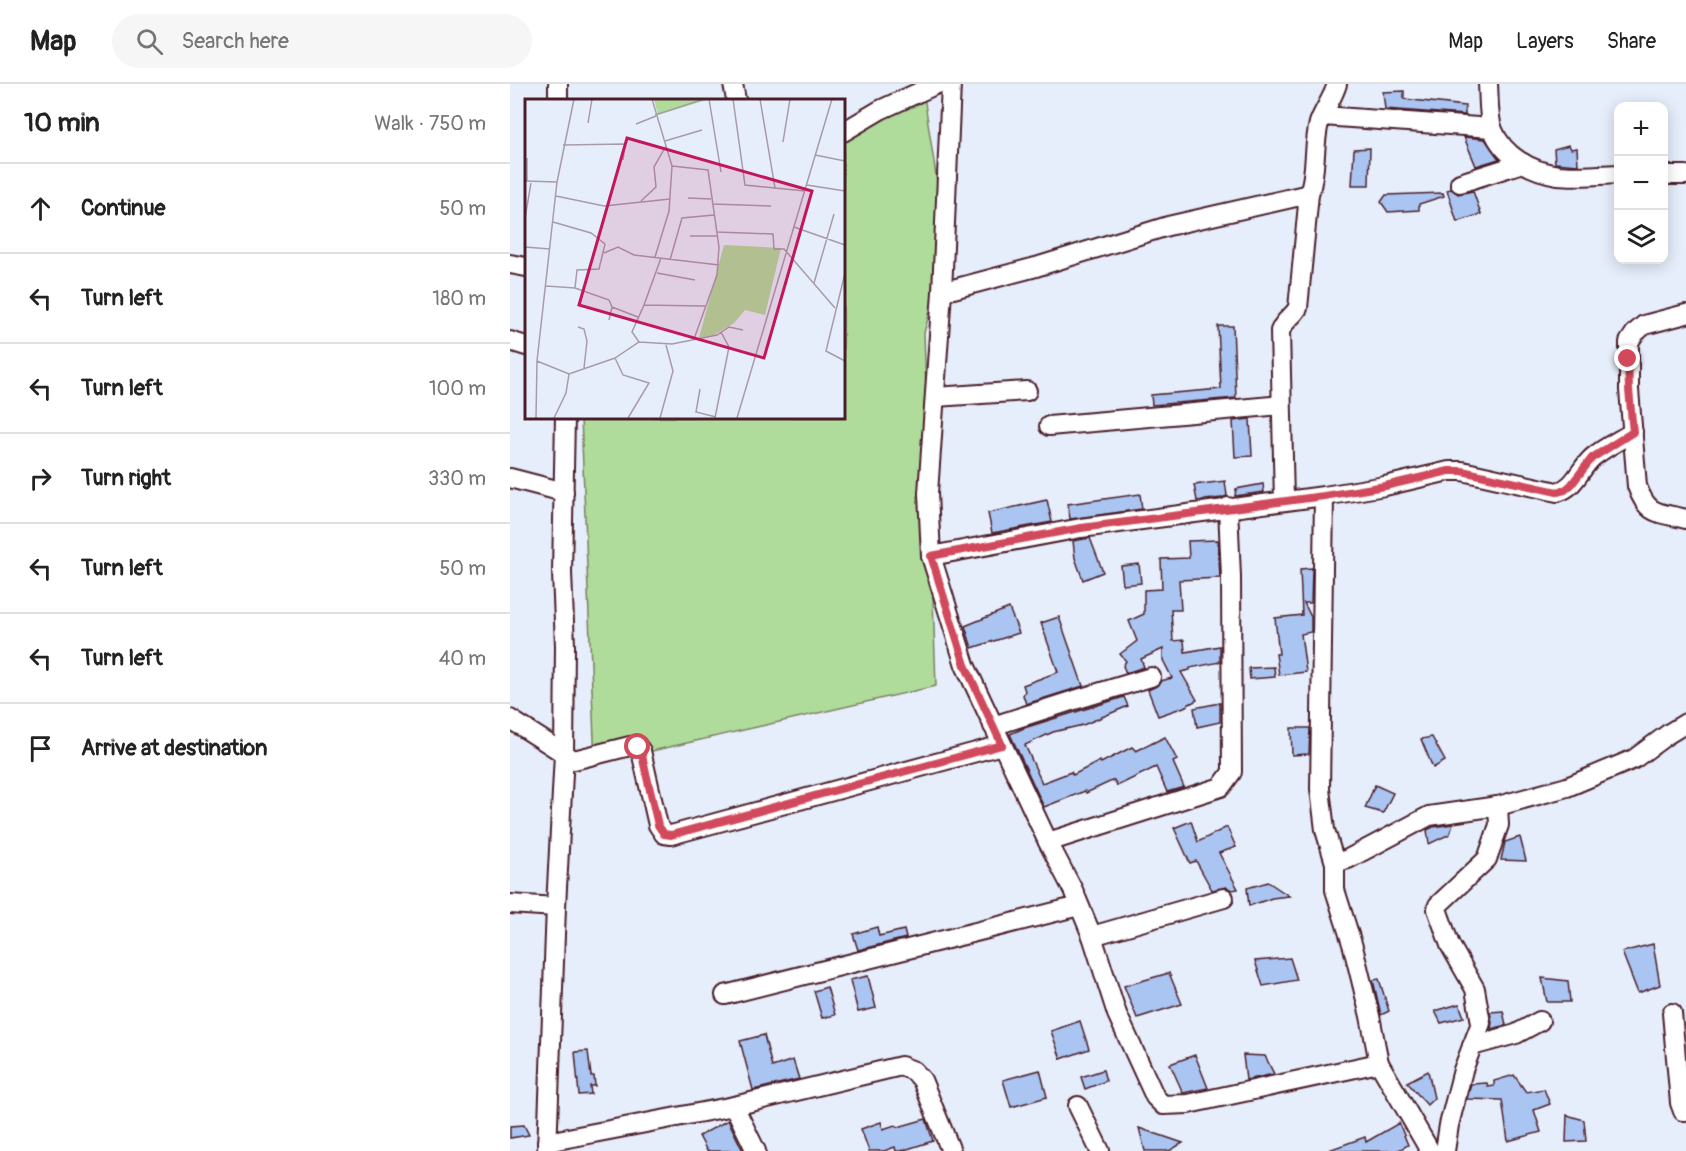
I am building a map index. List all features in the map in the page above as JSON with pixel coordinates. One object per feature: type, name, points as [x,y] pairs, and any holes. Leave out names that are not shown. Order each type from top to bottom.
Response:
[{"type":"street","points":[[733,84],[736,99]]},
{"type":"street","points":[[844,131],[880,110],[937,84]]},
{"type":"street","points":[[951,84],[942,292],[928,493],[931,556],[965,665],[1079,906],[1092,936],[1117,1014],[1155,1097],[1163,1105],[1188,1104],[1379,1063]]},
{"type":"street","points":[[1284,501],[1280,331],[1283,322],[1293,316],[1298,308],[1309,194],[1320,121],[1337,84]]},
{"type":"street","points":[[1488,84],[1491,128],[1508,154],[1538,170],[1559,175],[1614,174]]},
{"type":"street","points":[[1323,116],[1491,128]]},
{"type":"street","points":[[1460,183],[1523,163]]},
{"type":"street","points":[[1668,175],[1686,175]]},
{"type":"street","points":[[942,292],[1036,267],[1168,225],[1309,194]]},
{"type":"street","points":[[510,264],[525,267]]},
{"type":"street","points":[[1686,314],[1644,325],[1629,342],[1629,390],[1637,486],[1641,497],[1654,513],[1686,519]]},
{"type":"street","points":[[510,341],[525,346]]},
{"type":"street","points":[[934,397],[1027,391]]},
{"type":"street","points":[[1049,426],[1281,405]]},
{"type":"street","points":[[565,418],[562,573],[565,646],[564,754],[547,1146],[734,1106],[901,1066],[914,1071],[922,1080],[951,1151]]},
{"type":"street","points":[[931,556],[1081,528],[1385,486],[1449,471],[1462,471],[1557,492],[1571,485],[1592,458],[1633,432]]},
{"type":"street","points":[[510,478],[564,492]]},
{"type":"street","points":[[1324,496],[1320,789],[1325,830],[1335,863],[1335,890],[1368,1005],[1379,1063],[1430,1151]]},
{"type":"street","points":[[1048,842],[1221,787],[1232,772],[1231,577],[1228,507]]},
{"type":"street","points":[[993,726],[1151,677]]},
{"type":"street","points":[[510,719],[574,760],[630,746],[638,747],[641,751],[658,825],[664,834],[671,835],[1002,745]]},
{"type":"street","points":[[1335,863],[1359,854],[1429,816],[1498,806],[1568,787],[1634,759],[1686,723]]},
{"type":"street","points":[[1445,1151],[1463,1070],[1481,1023],[1475,989],[1450,945],[1437,909],[1438,905],[1487,859],[1499,825],[1498,806]]},
{"type":"street","points":[[1092,936],[1224,898]]},
{"type":"street","points":[[510,904],[556,907]]},
{"type":"street","points":[[725,995],[1079,906]]},
{"type":"street","points":[[1672,1013],[1680,1103],[1683,1111],[1686,1111]]},
{"type":"street","points":[[1472,1046],[1516,1034],[1540,1021]]},
{"type":"street","points":[[734,1106],[756,1151]]},
{"type":"street","points":[[1078,1106],[1100,1151]]},
{"type":"green space","points":[[924,96],[941,209],[938,282],[924,333],[936,686],[595,764],[581,418],[844,418],[844,136]]},
{"type":"building","points":[[1404,91],[1404,99],[1465,106],[1465,115],[1385,109],[1383,92]]},
{"type":"building","points":[[1464,137],[1485,139],[1499,159],[1476,166]]},
{"type":"building","points":[[1569,145],[1571,149],[1577,148],[1578,165],[1555,163],[1554,149]]},
{"type":"building","points":[[1370,148],[1369,185],[1352,185],[1354,149]]},
{"type":"building","points":[[1451,189],[1458,194],[1473,191],[1481,214],[1457,222],[1447,190]]},
{"type":"building","points":[[1443,193],[1444,196],[1419,204],[1419,210],[1388,212],[1381,202],[1386,195]]},
{"type":"building","points":[[1218,326],[1233,326],[1236,398],[1152,405],[1151,395],[1221,389]]},
{"type":"building","points":[[1250,419],[1252,456],[1235,457],[1233,421]]},
{"type":"building","points":[[1225,481],[1227,496],[1197,501],[1194,485]]},
{"type":"building","points":[[1263,484],[1264,492],[1235,496],[1236,489]]},
{"type":"building","points":[[1140,494],[1142,509],[1070,519],[1068,504]]},
{"type":"building","points":[[1047,500],[1052,522],[992,533],[988,513]]},
{"type":"building","points":[[1090,538],[1103,572],[1083,580],[1075,558],[1073,541]]},
{"type":"building","points":[[1218,540],[1220,578],[1179,580],[1181,610],[1171,610],[1173,641],[1184,640],[1185,652],[1220,646],[1220,662],[1181,672],[1197,700],[1158,716],[1148,690],[1159,685],[1161,681],[1172,678],[1163,660],[1163,649],[1141,659],[1144,667],[1126,673],[1123,666],[1126,661],[1120,654],[1137,641],[1129,621],[1144,614],[1144,590],[1162,589],[1161,559],[1189,558],[1188,541]]},
{"type":"building","points":[[1139,564],[1141,583],[1123,585],[1121,566]]},
{"type":"building","points":[[1312,568],[1311,603],[1304,603],[1311,617],[1311,632],[1301,634],[1306,672],[1279,675],[1275,618],[1302,615],[1300,569]]},
{"type":"building","points":[[1009,608],[1019,633],[972,648],[965,626]]},
{"type":"building","points":[[1059,617],[1083,686],[1026,704],[1023,685],[1058,672],[1041,623]]},
{"type":"building","points":[[1274,667],[1275,677],[1250,679],[1249,668]]},
{"type":"building","points":[[1124,697],[1128,706],[1083,725],[1053,732],[1025,745],[1042,783],[1071,772],[1073,775],[1132,747],[1136,751],[1165,737],[1177,760],[1173,762],[1184,787],[1167,792],[1156,767],[1117,786],[1114,780],[1086,793],[1085,791],[1044,807],[1010,734]]},
{"type":"building","points":[[1220,703],[1220,722],[1197,727],[1194,708]]},
{"type":"building","points":[[1291,728],[1310,728],[1309,754],[1292,755]]},
{"type":"building","points":[[1432,737],[1445,761],[1433,768],[1421,739]]},
{"type":"building","points":[[1375,785],[1393,793],[1383,813],[1365,808]]},
{"type":"building","points":[[1191,821],[1198,842],[1227,827],[1236,847],[1219,853],[1238,889],[1232,890],[1226,887],[1212,890],[1196,861],[1190,863],[1174,828]]},
{"type":"building","points":[[1453,824],[1450,834],[1429,844],[1427,830]]},
{"type":"building","points":[[1520,837],[1526,861],[1501,860],[1505,842]]},
{"type":"building","points":[[1268,882],[1289,896],[1272,898],[1249,906],[1247,888]]},
{"type":"building","points":[[877,927],[879,936],[904,930],[906,938],[858,950],[853,934]]},
{"type":"building","points":[[1653,944],[1660,985],[1638,993],[1622,952]]},
{"type":"building","points":[[1290,958],[1297,980],[1263,986],[1255,961]]},
{"type":"building","points":[[1169,973],[1182,1004],[1137,1018],[1124,986]]},
{"type":"building","points":[[868,976],[876,1008],[858,1012],[850,980]]},
{"type":"building","points":[[1542,978],[1568,981],[1570,1002],[1547,1002]]},
{"type":"building","points":[[1379,979],[1389,1011],[1381,1015],[1373,980]]},
{"type":"building","points":[[827,987],[835,1015],[822,1018],[814,991]]},
{"type":"building","points":[[1459,1004],[1464,1017],[1441,1023],[1435,1011]]},
{"type":"building","points":[[1503,1011],[1506,1025],[1491,1029],[1490,1012]]},
{"type":"building","points":[[1080,1021],[1089,1049],[1061,1059],[1051,1031]]},
{"type":"building","points":[[764,1035],[772,1067],[793,1060],[799,1079],[753,1090],[740,1041]]},
{"type":"building","points":[[588,1051],[591,1076],[594,1076],[595,1086],[590,1086],[591,1094],[579,1095],[575,1052]]},
{"type":"building","points":[[1195,1055],[1208,1088],[1183,1093],[1170,1064]]},
{"type":"building","points":[[1243,1055],[1265,1056],[1274,1074],[1246,1080]]},
{"type":"building","points":[[1040,1070],[1047,1097],[1011,1107],[1003,1080]]},
{"type":"building","points":[[1103,1070],[1106,1081],[1085,1089],[1081,1077]]},
{"type":"building","points":[[1428,1071],[1434,1098],[1427,1105],[1407,1082]]},
{"type":"building","points":[[1514,1075],[1526,1092],[1544,1089],[1550,1104],[1534,1110],[1541,1132],[1508,1141],[1502,1100],[1467,1099],[1471,1084],[1487,1083],[1488,1087],[1494,1086],[1494,1081]]},
{"type":"building","points":[[1567,1115],[1584,1120],[1586,1141],[1566,1142]]},
{"type":"building","points":[[926,1119],[933,1141],[901,1151],[896,1151],[895,1147],[884,1151],[869,1151],[861,1129],[881,1122],[883,1129]]},
{"type":"building","points":[[728,1120],[743,1151],[707,1151],[699,1136]]},
{"type":"building","points":[[1399,1123],[1408,1145],[1397,1151],[1329,1151],[1365,1137],[1366,1142]]},
{"type":"building","points":[[524,1125],[529,1135],[510,1138],[510,1126]]},
{"type":"building","points":[[1139,1128],[1183,1143],[1169,1151],[1145,1151]]},
{"type":"route","points":[[638,747],[641,751],[658,825],[664,834],[671,835],[1002,745],[965,665],[931,556],[1081,528],[1385,486],[1449,471],[1462,471],[1557,492],[1565,490],[1592,458],[1633,432],[1628,359]]}]
